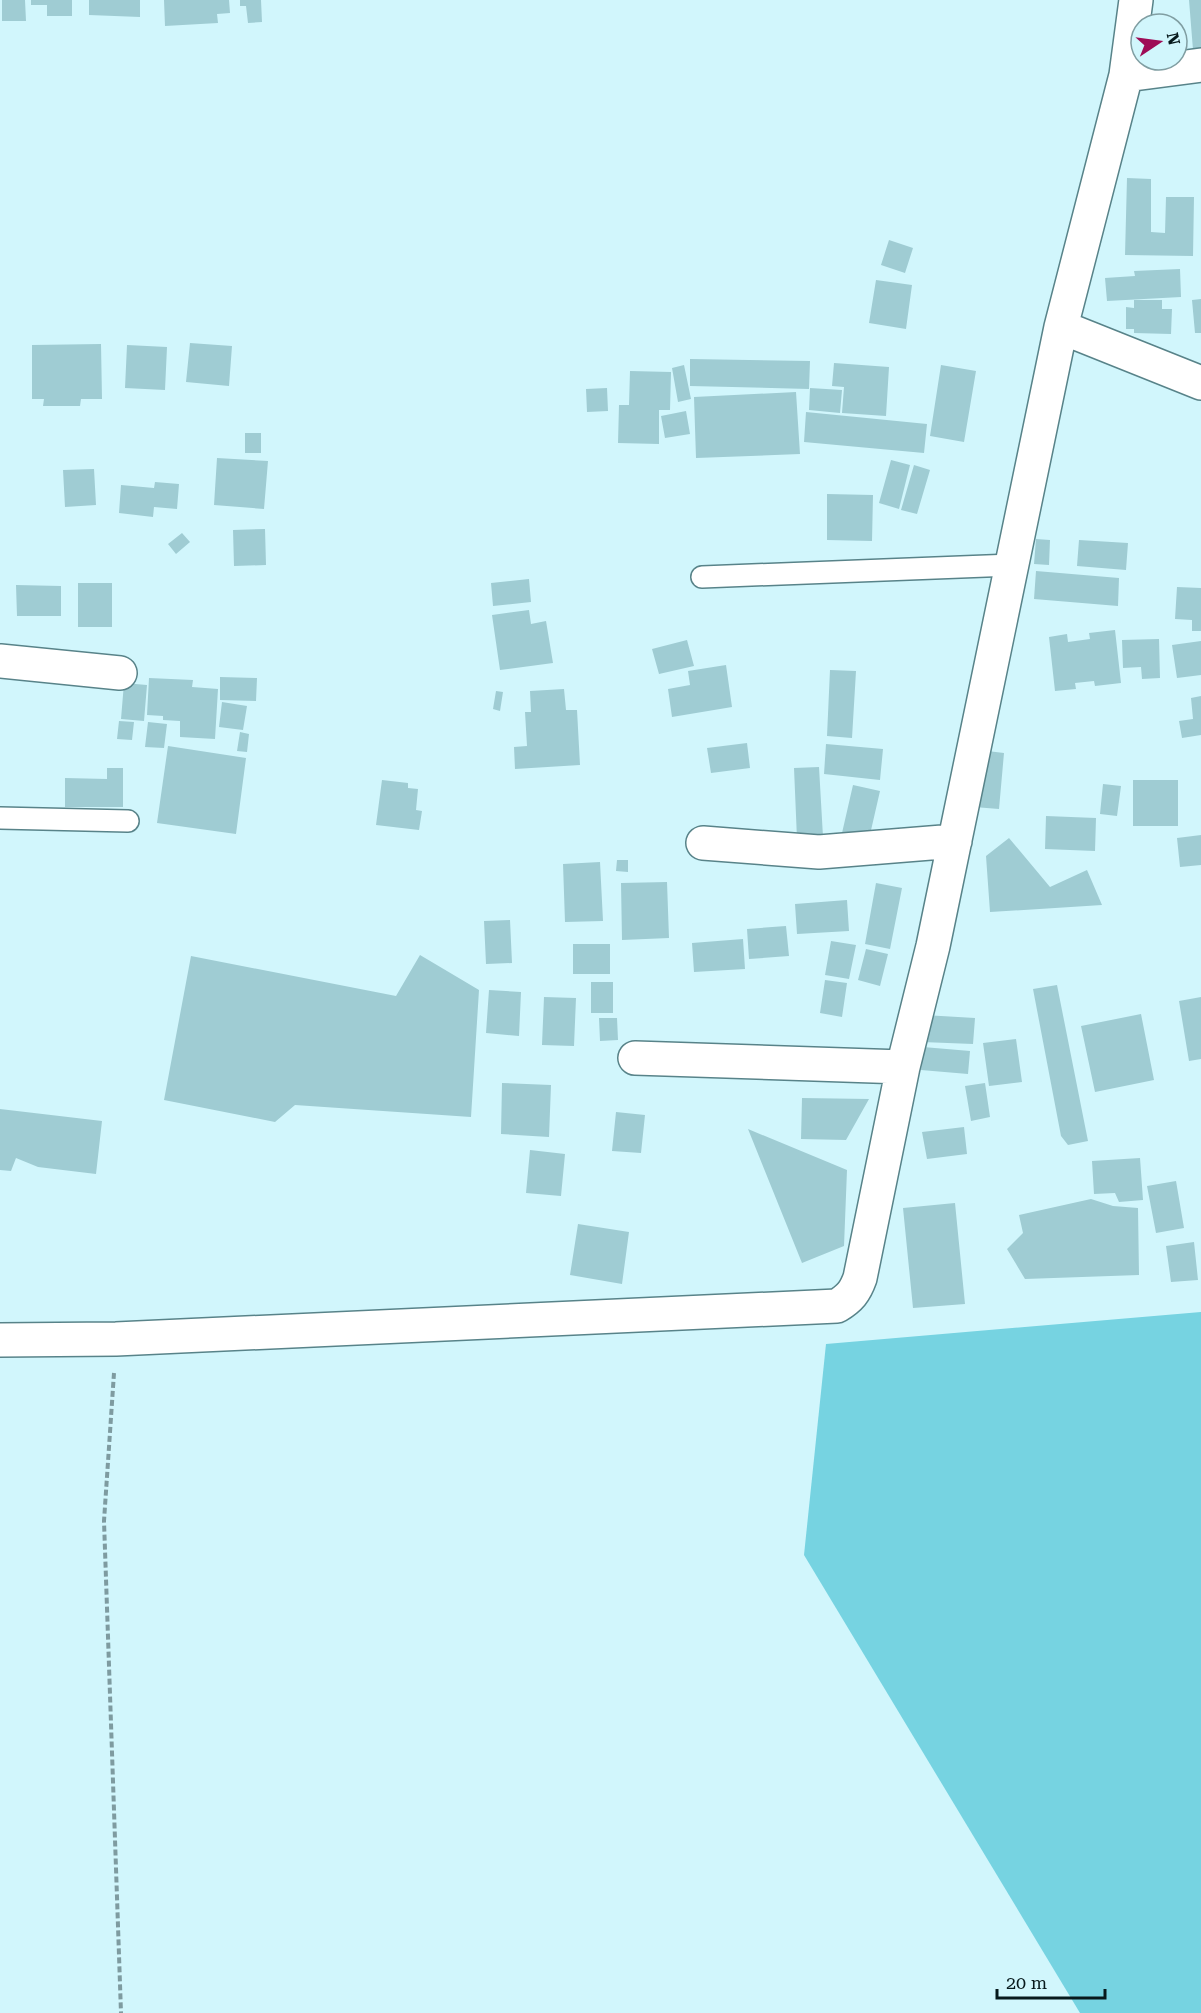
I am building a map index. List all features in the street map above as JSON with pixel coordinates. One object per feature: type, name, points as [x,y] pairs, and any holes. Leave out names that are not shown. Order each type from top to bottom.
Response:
[{"type":"street","points":[[0,1340],[116,1339],[837,1306],[850,1299],[860,1278],[903,1067],[933,946],[1061,327],[1126,75],[1136,0]]},
{"type":"street","points":[[1126,75],[1201,66]]},
{"type":"street","points":[[1061,327],[1201,383]]},
{"type":"street","points":[[0,661],[120,673]]},
{"type":"street","points":[[703,843],[819,852],[955,841]]},
{"type":"street","points":[[635,1058],[903,1067]]},
{"type":"lane","points":[[702,577],[1012,565]]},
{"type":"lane","points":[[0,818],[128,821]]},
{"type":"path","points":[[116,1339],[104,1521],[122,2013]]},
{"type":"shaded area","points":[[1201,1312],[1201,2013],[1080,2013],[804,1555],[826,1344]]},
{"type":"building","points":[[2,0],[25,0],[26,21],[2,21]]},
{"type":"building","points":[[31,0],[72,0],[72,16],[47,16],[47,5],[31,5]]},
{"type":"building","points":[[89,0],[140,0],[140,17],[89,15]]},
{"type":"building","points":[[164,0],[229,0],[230,13],[217,14],[218,23],[165,26]]},
{"type":"building","points":[[240,0],[261,0],[262,22],[248,23],[246,6],[240,6]]},
{"type":"building","points":[[1189,0],[1201,0],[1201,49],[1193,50]]},
{"type":"building","points":[[1127,178],[1151,179],[1151,232],[1165,233],[1166,197],[1194,197],[1193,256],[1125,255]]},
{"type":"building","points":[[889,240],[913,248],[905,273],[881,265]]},
{"type":"building","points":[[1180,269],[1181,297],[1107,301],[1105,278],[1135,276],[1134,271]]},
{"type":"building","points":[[876,280],[912,285],[906,329],[869,323]]},
{"type":"building","points":[[1201,299],[1201,333],[1195,333],[1192,300]]},
{"type":"building","points":[[1134,300],[1162,300],[1162,309],[1172,309],[1171,334],[1134,333],[1134,329],[1126,329],[1126,307],[1134,308]]},
{"type":"building","points":[[190,343],[232,346],[229,386],[186,382]]},
{"type":"building","points":[[101,344],[102,399],[81,399],[80,406],[43,406],[44,399],[32,399],[32,345]]},
{"type":"building","points":[[127,345],[167,347],[165,390],[125,388]]},
{"type":"building","points":[[690,359],[810,361],[809,389],[690,386]]},
{"type":"building","points":[[834,363],[889,367],[886,416],[842,413],[844,387],[832,386]]},
{"type":"building","points":[[684,365],[691,399],[678,402],[672,368]]},
{"type":"building","points":[[941,365],[976,371],[964,442],[930,436]]},
{"type":"building","points":[[630,371],[671,372],[670,410],[659,410],[659,444],[618,443],[619,405],[629,405]]},
{"type":"building","points":[[607,388],[608,411],[587,412],[586,389]]},
{"type":"building","points":[[810,388],[842,390],[840,413],[809,410]]},
{"type":"building","points":[[796,392],[800,454],[696,458],[694,397]]},
{"type":"building","points":[[686,411],[690,434],[665,438],[661,416]]},
{"type":"building","points":[[806,412],[927,424],[924,453],[804,442]]},
{"type":"building","points":[[245,433],[261,433],[261,453],[245,453]]},
{"type":"building","points":[[217,458],[268,461],[264,509],[214,505]]},
{"type":"building","points":[[891,460],[910,465],[899,509],[879,503]]},
{"type":"building","points":[[914,465],[930,470],[917,514],[901,510]]},
{"type":"building","points":[[94,469],[96,505],[65,507],[63,470]]},
{"type":"building","points":[[155,482],[179,484],[177,509],[154,507],[153,517],[119,513],[121,485],[154,488]]},
{"type":"building","points":[[827,494],[873,495],[872,541],[827,540]]},
{"type":"building","points":[[265,529],[266,565],[234,566],[233,530]]},
{"type":"building","points":[[182,533],[190,542],[176,554],[168,544]]},
{"type":"building","points":[[1036,539],[1050,540],[1049,565],[1034,564]]},
{"type":"building","points":[[1079,540],[1128,543],[1126,570],[1077,566]]},
{"type":"building","points":[[1036,571],[1119,578],[1118,606],[1034,599]]},
{"type":"building","points":[[529,579],[531,602],[493,606],[491,583]]},
{"type":"building","points":[[78,583],[112,583],[112,627],[78,627]]},
{"type":"building","points":[[16,585],[61,586],[61,616],[17,616]]},
{"type":"building","points":[[1177,587],[1201,588],[1201,631],[1192,631],[1192,620],[1175,619]]},
{"type":"building","points":[[529,610],[531,624],[546,621],[553,663],[500,670],[492,615]]},
{"type":"building","points":[[1115,630],[1121,683],[1095,686],[1094,681],[1075,683],[1076,689],[1055,691],[1049,637],[1067,634],[1068,642],[1090,639],[1089,633]]},
{"type":"building","points":[[1159,639],[1160,678],[1142,679],[1141,667],[1123,668],[1122,640]]},
{"type":"building","points":[[687,640],[694,666],[659,674],[652,649]]},
{"type":"building","points":[[1201,641],[1201,675],[1177,678],[1172,645]]},
{"type":"building","points":[[726,665],[732,707],[672,717],[668,689],[690,685],[688,671]]},
{"type":"building","points":[[830,670],[856,671],[852,738],[827,736]]},
{"type":"building","points":[[220,677],[257,678],[256,701],[220,700]]},
{"type":"building","points":[[149,678],[193,680],[192,687],[218,689],[215,739],[180,737],[180,721],[163,720],[163,716],[147,715]]},
{"type":"building","points":[[124,683],[147,685],[144,721],[121,719]]},
{"type":"building","points":[[564,689],[566,710],[577,710],[580,765],[515,769],[514,747],[527,746],[525,712],[531,712],[530,691]]},
{"type":"building","points":[[496,691],[503,692],[500,711],[493,709]]},
{"type":"building","points":[[1201,696],[1201,735],[1182,738],[1179,721],[1193,719],[1191,698]]},
{"type":"building","points":[[222,702],[247,706],[243,730],[219,727]]},
{"type":"building","points":[[119,721],[134,722],[132,740],[117,739]]},
{"type":"building","points":[[148,722],[167,724],[164,748],[145,747]]},
{"type":"building","points":[[240,732],[249,734],[247,752],[237,751]]},
{"type":"building","points":[[747,743],[750,768],[711,773],[707,748]]},
{"type":"building","points":[[826,744],[883,749],[880,780],[824,774]]},
{"type":"building","points":[[168,746],[246,758],[236,834],[157,823]]},
{"type":"building","points":[[979,750],[1004,753],[999,809],[974,807]]},
{"type":"building","points":[[819,767],[823,837],[797,839],[794,768]]},
{"type":"building","points":[[107,768],[123,768],[123,807],[65,807],[65,778],[107,779]]},
{"type":"building","points":[[382,780],[408,783],[408,788],[418,789],[416,810],[422,811],[419,830],[376,825]]},
{"type":"building","points":[[1133,780],[1178,780],[1178,826],[1133,826]]},
{"type":"building","points":[[1103,784],[1121,786],[1117,816],[1100,814]]},
{"type":"building","points":[[853,785],[880,791],[869,839],[842,833]]},
{"type":"building","points":[[1046,816],[1096,818],[1095,851],[1045,849]]},
{"type":"building","points":[[1201,835],[1201,865],[1180,867],[1177,838]]},
{"type":"building","points":[[1009,838],[1050,887],[1087,870],[1102,905],[990,912],[986,856]]},
{"type":"building","points":[[617,860],[628,860],[628,872],[616,871]]},
{"type":"building","points":[[600,862],[603,921],[565,922],[563,864]]},
{"type":"building","points":[[667,882],[669,938],[622,940],[621,883]]},
{"type":"building","points":[[876,883],[902,888],[890,949],[865,944]]},
{"type":"building","points":[[847,900],[849,931],[797,934],[795,904]]},
{"type":"building","points":[[510,920],[512,963],[486,964],[484,921]]},
{"type":"building","points":[[786,926],[789,956],[749,959],[747,929]]},
{"type":"building","points":[[743,939],[745,969],[694,972],[692,943]]},
{"type":"building","points":[[831,941],[856,945],[849,979],[825,975]]},
{"type":"building","points":[[573,944],[610,944],[610,974],[573,974]]},
{"type":"building","points":[[866,949],[888,954],[880,986],[858,980]]},
{"type":"building","points":[[420,955],[479,990],[471,1117],[295,1105],[275,1122],[164,1100],[191,956],[396,996]]},
{"type":"building","points":[[825,980],[847,983],[842,1017],[820,1013]]},
{"type":"building","points":[[591,982],[613,982],[613,1013],[591,1013]]},
{"type":"building","points":[[1057,985],[1088,1141],[1068,1145],[1061,1136],[1033,989]]},
{"type":"building","points":[[489,990],[521,992],[519,1036],[486,1033]]},
{"type":"building","points":[[544,997],[576,998],[574,1046],[542,1045]]},
{"type":"building","points":[[1201,997],[1201,1059],[1189,1061],[1179,1001]]},
{"type":"building","points":[[1141,1014],[1154,1080],[1095,1092],[1081,1026]]},
{"type":"building","points":[[924,1015],[975,1018],[973,1044],[922,1042]]},
{"type":"building","points":[[599,1018],[617,1018],[618,1040],[600,1041]]},
{"type":"building","points":[[1016,1039],[1022,1082],[989,1086],[983,1043]]},
{"type":"building","points":[[923,1047],[970,1051],[968,1074],[921,1070]]},
{"type":"building","points":[[502,1083],[551,1085],[549,1137],[501,1134]]},
{"type":"building","points":[[985,1083],[990,1117],[971,1121],[965,1086]]},
{"type":"building","points":[[802,1098],[869,1099],[846,1140],[801,1139]]},
{"type":"building","points":[[0,1109],[102,1121],[96,1174],[38,1167],[16,1158],[11,1171],[0,1170]]},
{"type":"building","points":[[616,1112],[645,1115],[641,1153],[612,1151]]},
{"type":"building","points":[[964,1127],[967,1154],[927,1159],[922,1132]]},
{"type":"building","points":[[748,1129],[847,1170],[844,1246],[802,1263]]},
{"type":"building","points":[[530,1150],[565,1154],[561,1196],[526,1193]]},
{"type":"building","points":[[1140,1158],[1143,1200],[1119,1202],[1115,1193],[1094,1194],[1092,1161]]},
{"type":"building","points":[[1176,1181],[1184,1228],[1156,1233],[1147,1186]]},
{"type":"building","points":[[1091,1199],[1113,1206],[1138,1208],[1139,1275],[1025,1279],[1007,1249],[1023,1233],[1019,1215]]},
{"type":"building","points":[[955,1203],[965,1304],[913,1308],[903,1208]]},
{"type":"building","points":[[578,1224],[629,1232],[622,1284],[570,1275]]},
{"type":"building","points":[[1194,1242],[1198,1280],[1171,1282],[1166,1246]]}]
